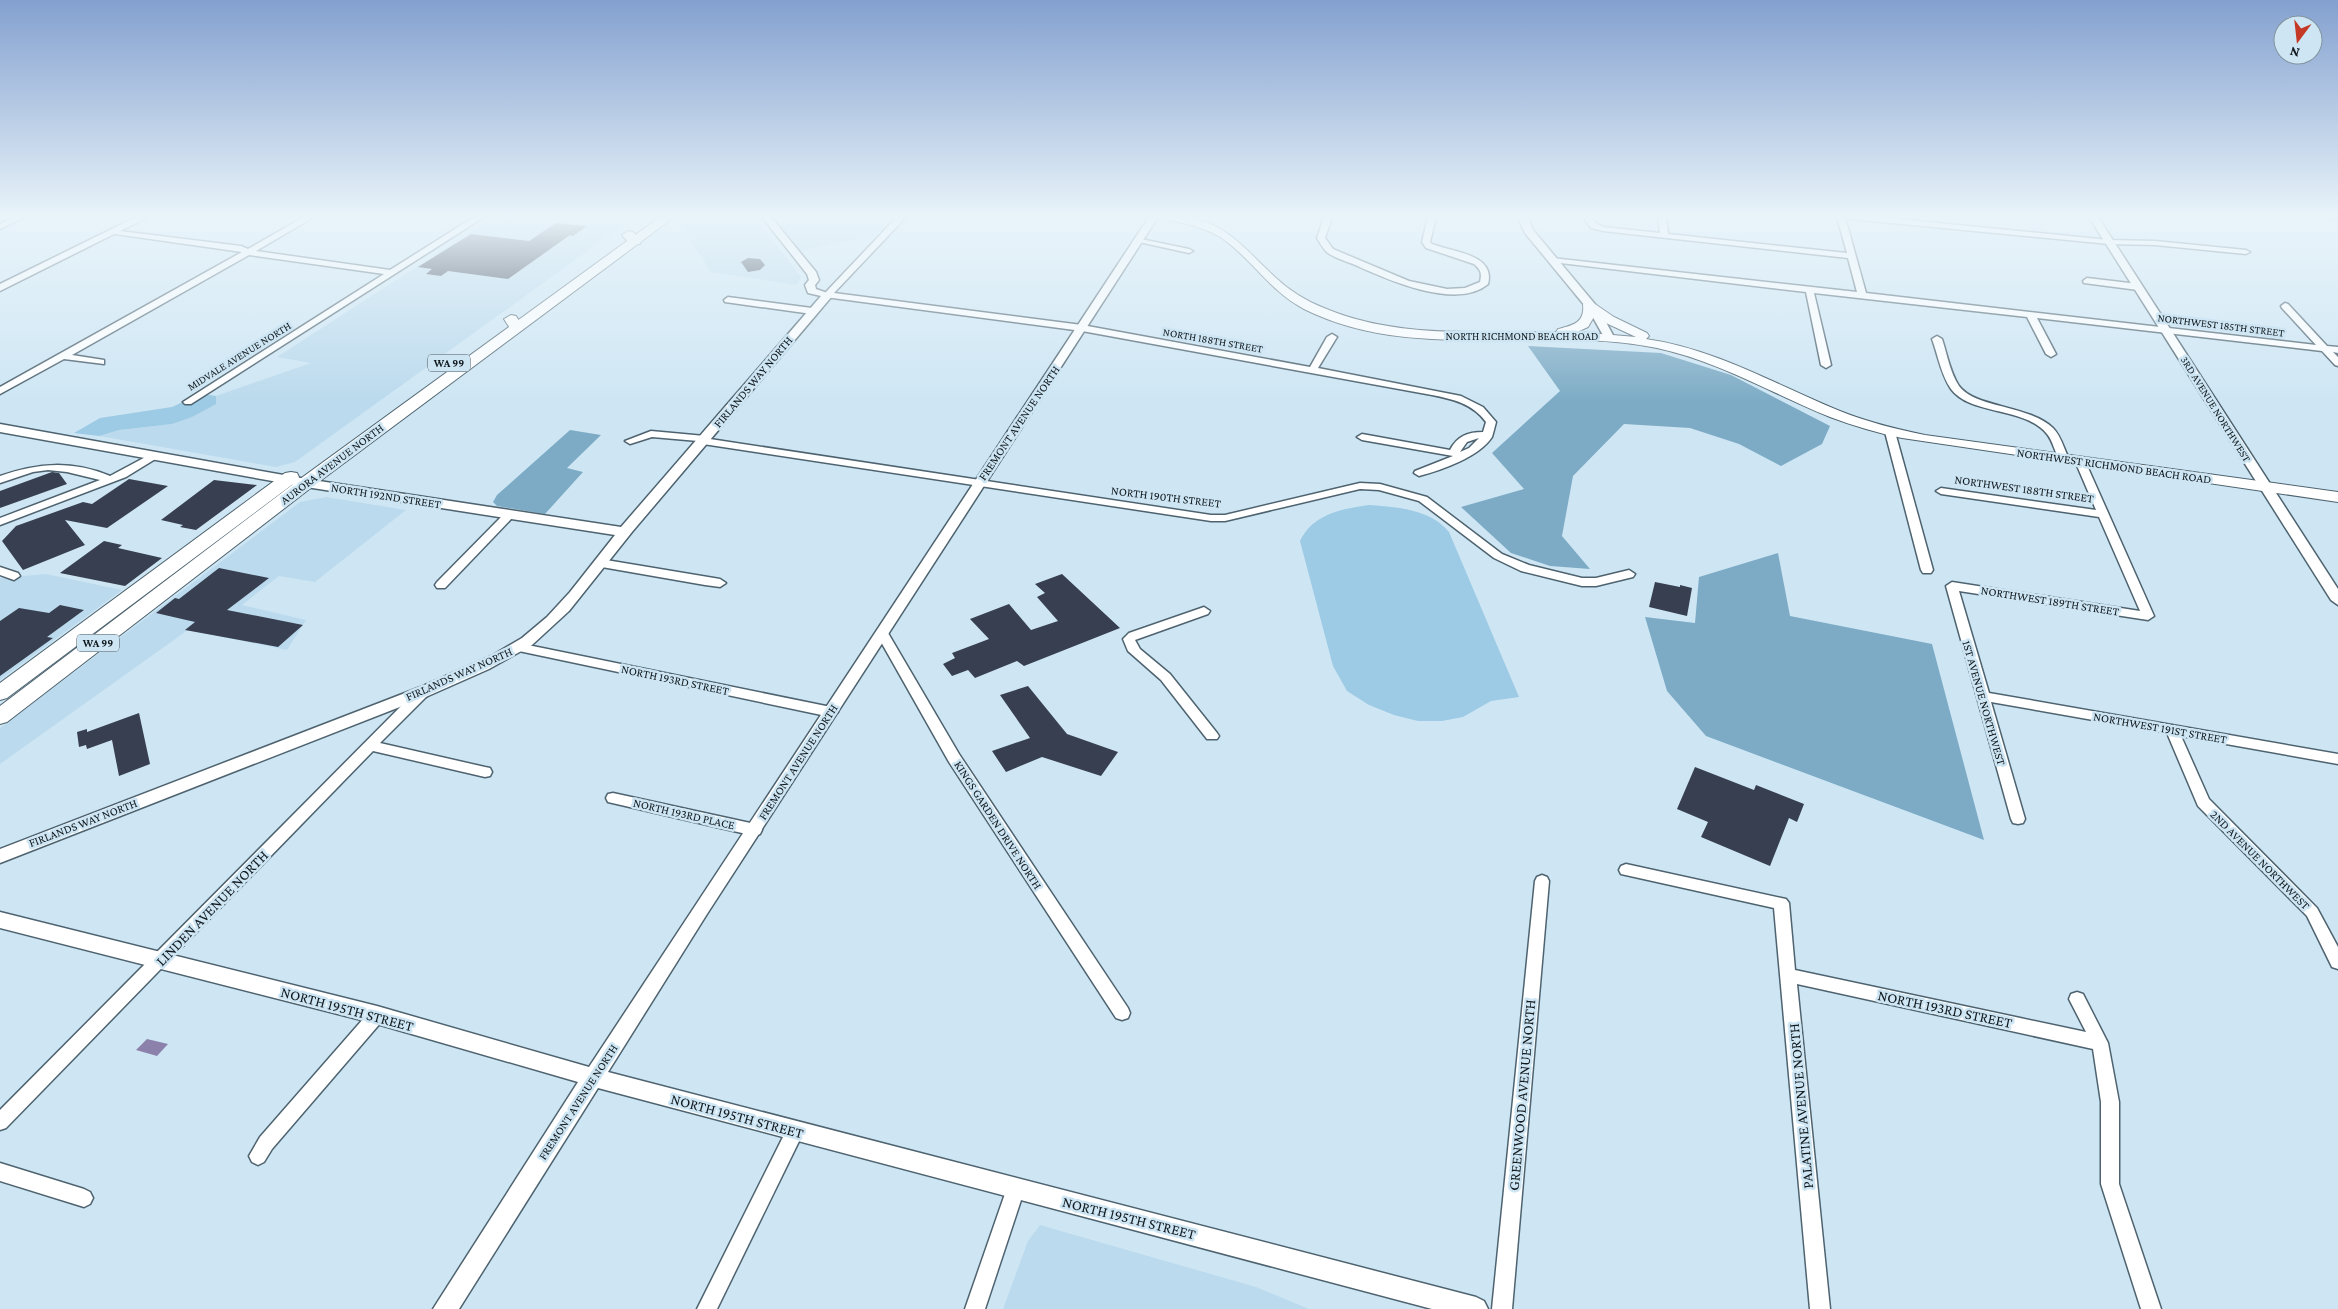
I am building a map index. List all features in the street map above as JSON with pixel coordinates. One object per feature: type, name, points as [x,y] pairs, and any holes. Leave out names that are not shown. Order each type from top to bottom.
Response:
[{"type":"main road","name":"AURORA AVENUE NORTH","points":[[0,693],[287,480],[576,278]]},
{"type":"main road","name":"NORTH RICHMOND BEACH ROAD","points":[[1270,278],[1285,292],[1311,307],[1342,319],[1392,331],[1429,335],[1610,337],[1671,347],[1723,363],[1836,414],[1890,432]]},
{"type":"main road","points":[[1542,336],[1570,331],[1584,325],[1591,313],[1589,304]]},
{"type":"main road","points":[[1589,304],[1616,324],[1671,347]]},
{"type":"main road","name":"AURORA AVENUE NORTH","points":[[0,717],[514,323]]},
{"type":"main road","name":"NORTHWEST RICHMOND BEACH ROAD","points":[[1890,432],[1925,439],[2338,497]]},
{"type":"main road","points":[[65,668],[73,651],[129,610],[131,596]]},
{"type":"street","points":[[0,288],[20,278]]},
{"type":"street","points":[[0,391],[202,278]]},
{"type":"street","name":"MIDVALE AVENUE NORTH","points":[[188,402],[385,278]]},
{"type":"street","points":[[813,278],[810,285],[812,291],[828,295],[844,278]]},
{"type":"street","name":"FREMONT AVENUE NORTH","points":[[445,1309],[978,484],[1114,278]]},
{"type":"street","points":[[1399,278],[1429,290],[1464,291],[1484,284],[1486,278]]},
{"type":"street","points":[[1567,278],[1599,317],[1610,337]]},
{"type":"street","name":"NORTHWEST 185TH STREET","points":[[1718,278],[2338,350]]},
{"type":"street","points":[[1857,278],[1862,294]]},
{"type":"street","name":"3RD AVENUE NORTHWEST","points":[[2132,278],[2338,600]]},
{"type":"street","points":[[2087,281],[2138,287]]},
{"type":"street","points":[[1809,288],[1826,366]]},
{"type":"street","name":"FIRLANDS WAY NORTH","points":[[0,856],[423,692],[486,664],[518,647],[540,632],[556,616],[812,311],[828,295]]},
{"type":"street","name":"NORTH 188TH STREET","points":[[828,295],[1082,328],[1432,392],[1474,404],[1485,412],[1491,422],[1488,435]]},
{"type":"street","points":[[728,300],[812,311]]},
{"type":"street","points":[[2285,306],[2322,348],[2338,363]]},
{"type":"street","points":[[2030,314],[2051,354]]},
{"type":"street","points":[[1314,369],[1332,337]]},
{"type":"street","points":[[1937,339],[1955,389],[1965,396],[2022,414],[2039,423],[2051,432],[2064,459]]},
{"type":"street","points":[[63,356],[101,362]]},
{"type":"street","name":"NORTH 192ND STREET","points":[[0,428],[287,480],[625,532]]},
{"type":"street","points":[[1890,432],[1927,570]]},
{"type":"street","name":"NORTH 190TH STREET","points":[[630,441],[651,434],[704,440],[978,484],[1212,518],[1225,518],[1360,486],[1380,486],[1423,499],[1498,556],[1525,568],[1582,582],[1596,582],[1629,574]]},
{"type":"street","points":[[1454,453],[1458,442],[1466,436],[1488,435]]},
{"type":"street","points":[[1419,473],[1479,448],[1488,435]]},
{"type":"street","points":[[1362,437],[1465,455]]},
{"type":"street","points":[[0,522],[110,480],[153,456]]},
{"type":"street","points":[[2080,461],[2104,514]]},
{"type":"street","points":[[0,480],[34,468],[49,465],[100,475],[110,480]]},
{"type":"street","name":"NORTHWEST 188TH STREET","points":[[1941,491],[2104,514]]},
{"type":"street","name":"NORTHWEST 189TH STREET","points":[[1952,586],[2148,616],[2104,514]]},
{"type":"street","points":[[441,585],[509,515]]},
{"type":"street","points":[[600,563],[652,571],[688,580],[720,582]]},
{"type":"street","points":[[0,571],[14,576]]},
{"type":"street","name":"1ST AVENUE NORTHWEST","points":[[1952,586],[2018,819]]},
{"type":"street","points":[[1204,611],[1133,636],[1129,643],[1136,652],[1158,669],[1212,736]]},
{"type":"street","name":"KINGS GARDEN DRIVE NORTH","points":[[882,633],[954,758],[1122,1013]]},
{"type":"street","name":"NORTH 193RD STREET","points":[[518,647],[831,712]]},
{"type":"street","name":"LINDEN AVENUE NORTH","points":[[0,1122],[423,692]]},
{"type":"street","name":"NORTHWEST 191ST STREET","points":[[1982,696],[2338,759]]},
{"type":"street","name":"2ND AVENUE NORTHWEST","points":[[2172,730],[2203,802],[2312,912],[2338,962]]},
{"type":"street","points":[[370,746],[485,772]]},
{"type":"street","name":"NORTH 193RD PLACE","points":[[613,798],[755,830]]},
{"type":"street","name":"PALATINE AVENUE NORTH","points":[[1626,870],[1781,903],[1790,975],[1820,1309]]},
{"type":"street","name":"GREENWOOD AVENUE NORTH","points":[[1502,1309],[1542,881]]},
{"type":"street","name":"NORTH 195TH STREET","points":[[0,920],[376,1016],[594,1078],[1476,1309]]},
{"type":"street","name":"NORTH 193RD STREET","points":[[1790,975],[2100,1043]]},
{"type":"street","points":[[2078,999],[2100,1043],[2110,1102],[2110,1184],[2151,1309]]},
{"type":"street","points":[[258,1156],[266,1143],[376,1016]]},
{"type":"street","points":[[707,1309],[795,1131]]},
{"type":"street","points":[[0,1172],[84,1198]]},
{"type":"street","points":[[976,1309],[1016,1188]]},
{"type":"shaded area","points":[[399,278],[550,278],[295,462],[276,467],[99,436],[119,430],[172,424],[216,404],[216,396],[311,363],[277,357]]},
{"type":"shaded area","points":[[751,278],[800,278],[797,285]]},
{"type":"shaded area","points":[[1528,346],[1661,353],[1731,375],[1830,426],[1822,444],[1781,466],[1739,444],[1690,428],[1624,424],[1573,476],[1562,536],[1590,569],[1550,566],[1511,553],[1461,507],[1524,489],[1492,453],[1560,391]]},
{"type":"shaded area","points":[[204,394],[216,396],[216,404],[192,417],[172,424],[119,430],[99,436],[74,433],[100,418],[172,407],[185,401],[196,400]]},
{"type":"shaded area","points":[[570,430],[601,435],[567,468],[583,472],[545,514],[497,506],[493,502],[497,495]]},
{"type":"shaded area","points":[[326,497],[406,510],[315,582],[279,576],[242,605],[306,620],[287,650],[188,630],[0,764],[0,728],[300,502]]},
{"type":"shaded area","points":[[1369,505],[1402,508],[1423,514],[1441,524],[1449,532],[1519,697],[1491,701],[1463,717],[1442,721],[1418,721],[1394,715],[1369,705],[1347,691],[1333,666],[1300,541],[1312,525],[1329,514]]},
{"type":"shaded area","points":[[1778,553],[1790,616],[1932,644],[1984,840],[1706,736],[1667,691],[1645,617],[1695,623],[1699,577]]},
{"type":"shaded area","points":[[46,574],[122,590],[0,680],[0,578]]},
{"type":"shaded area","points":[[147,1039],[168,1044],[157,1056],[136,1050]]},
{"type":"shaded area","points":[[1040,1225],[1256,1287],[1309,1309],[1003,1309],[1028,1241]]},
{"type":"building","points":[[52,472],[59,473],[67,484],[0,508],[0,491]]},
{"type":"building","points":[[129,479],[168,486],[107,528],[65,520],[85,545],[23,570],[2,541],[16,526],[83,502],[92,504]]},
{"type":"building","points":[[214,480],[257,485],[196,530],[180,527],[183,525],[161,520]]},
{"type":"building","points":[[104,541],[122,545],[118,548],[162,558],[125,586],[60,573]]},
{"type":"building","points":[[219,568],[269,578],[227,610],[303,625],[278,647],[185,630],[195,622],[156,613],[175,598],[179,599]]},
{"type":"building","points":[[1062,574],[1120,628],[1024,666],[1017,661],[975,678],[968,670],[952,676],[943,664],[955,658],[952,653],[989,639],[970,619],[1009,604],[1031,630],[1058,621],[1037,597],[1045,593],[1035,584]]},
{"type":"building","points":[[1655,582],[1692,588],[1687,616],[1649,607]]},
{"type":"building","points":[[60,605],[84,610],[47,637],[53,638],[0,676],[0,621],[19,608],[49,613]]},
{"type":"building","points":[[1028,686],[1067,734],[1118,752],[1101,776],[1042,757],[1006,772],[992,751],[1030,738],[1000,695]]},
{"type":"building","points":[[139,713],[150,764],[119,776],[112,740],[87,749],[86,745],[79,747],[77,732],[87,729],[87,732]]},
{"type":"building","points":[[1695,767],[1754,790],[1756,785],[1804,804],[1797,822],[1789,818],[1770,866],[1701,837],[1708,822],[1677,809]]}]
